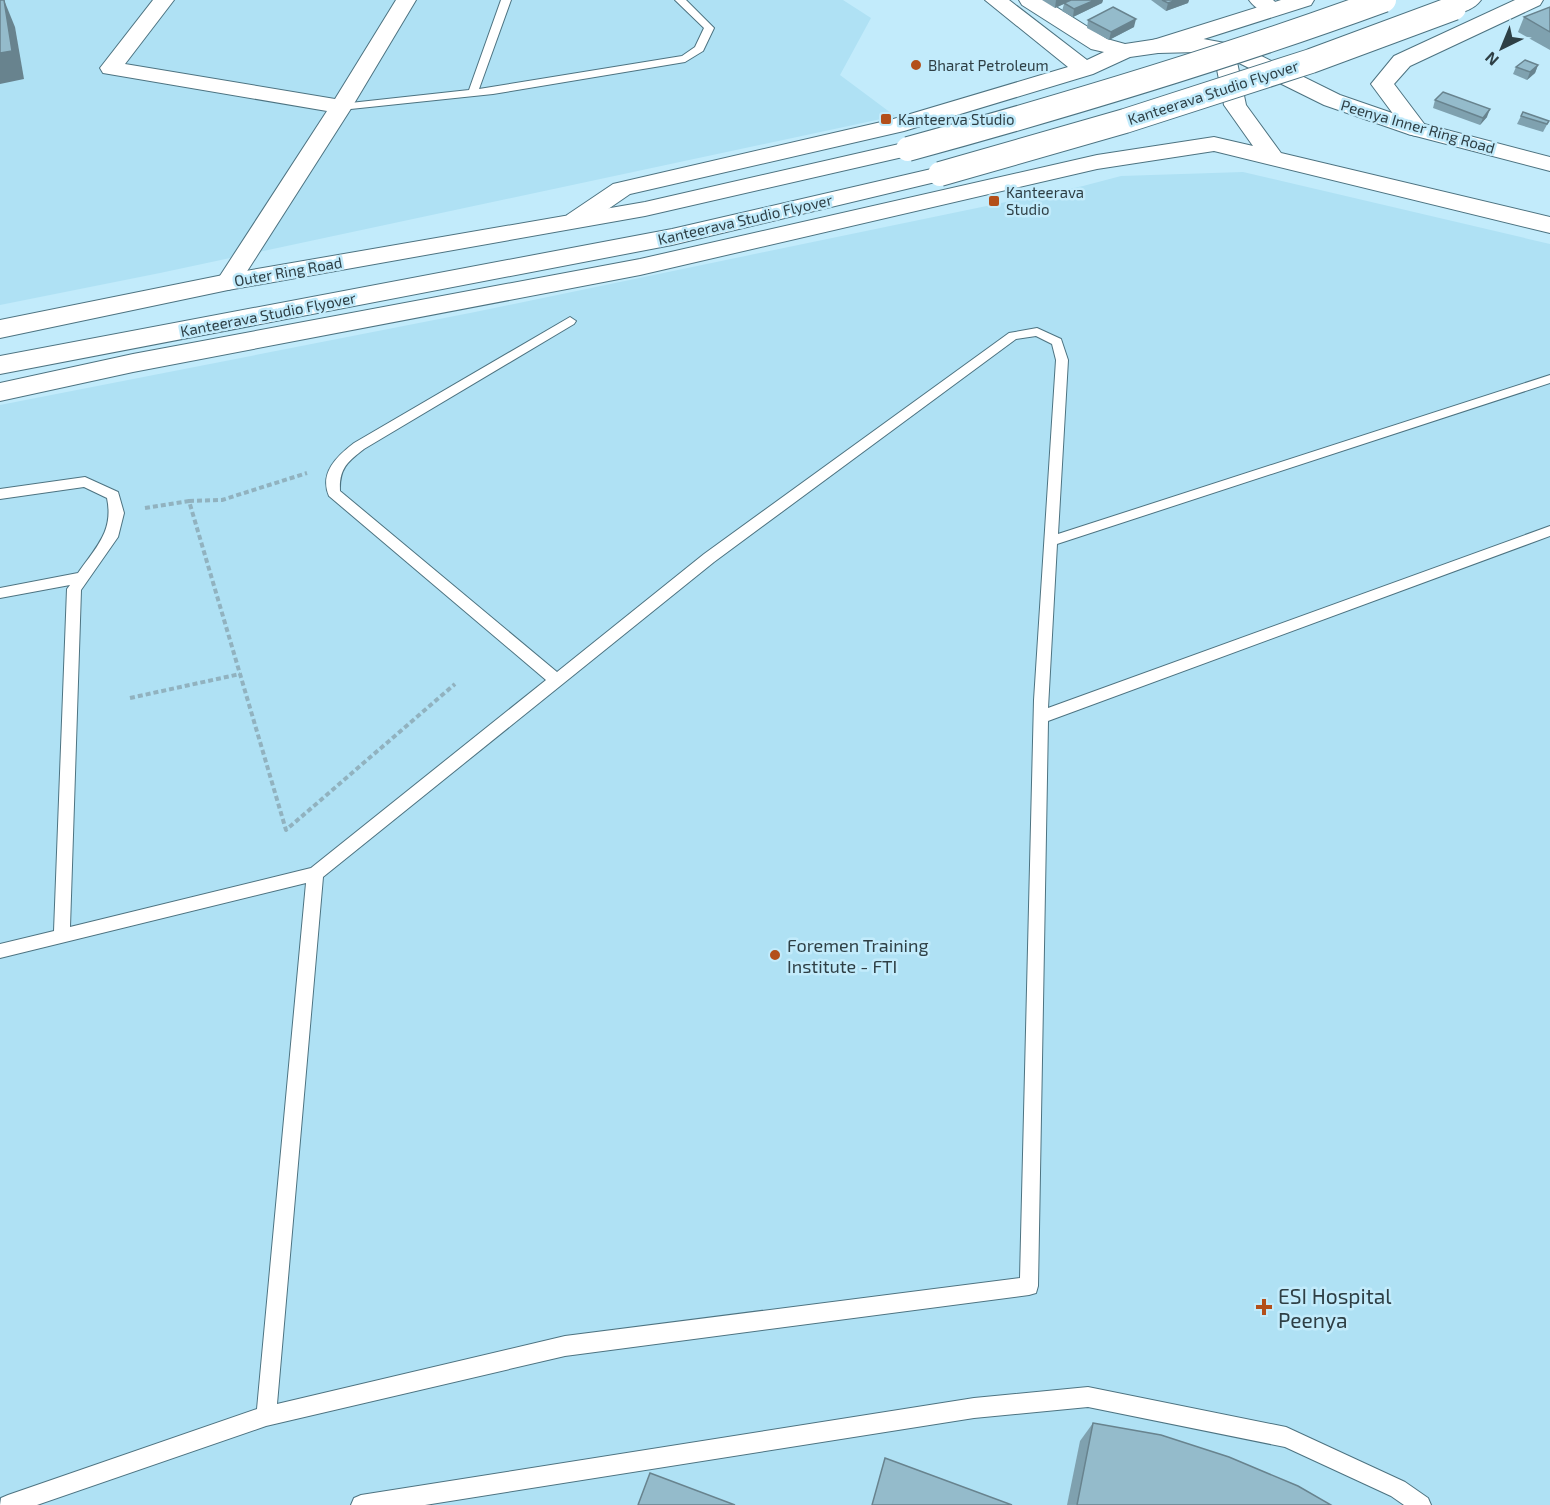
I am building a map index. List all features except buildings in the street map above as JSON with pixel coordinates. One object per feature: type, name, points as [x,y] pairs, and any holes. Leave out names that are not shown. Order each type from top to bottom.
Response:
[{"type":"main road","points":[[996,0],[1085,69]]},
{"type":"main road","points":[[1030,0],[1099,44],[1125,51]]},
{"type":"main road","points":[[1158,46],[1266,4],[1303,0]]},
{"type":"main road","name":"Kanteerava Studio Flyover","points":[[576,220],[645,209],[908,149],[1083,101],[1281,39],[1384,0]]},
{"type":"main road","points":[[1416,129],[1382,84],[1402,61],[1532,0]]},
{"type":"main road","name":"Kanteerava Studio Flyover","points":[[0,365],[672,237],[940,174],[1125,121],[1300,65],[1462,4]]},
{"type":"main road","name":"Peenya Inner Ring Road","points":[[576,220],[622,189],[896,126],[1085,69],[1125,51],[1158,46],[1198,45],[1233,51],[1332,100],[1416,129],[1550,164]]},
{"type":"main road","points":[[1224,50],[1236,105],[1273,158]]},
{"type":"main road","points":[[0,392],[134,363],[640,267],[1097,162],[1215,144],[1550,225]]},
{"type":"main road","name":"Outer Ring Road","points":[[0,329],[228,282],[576,220]]},
{"type":"street","points":[[164,0],[111,68],[341,107]]},
{"type":"street","points":[[228,282],[341,107],[406,0]]},
{"type":"lane","points":[[473,93],[506,0]]},
{"type":"lane","points":[[341,107],[473,93],[685,58],[699,50],[709,28],[680,0]]},
{"type":"lane","points":[[556,680],[334,493],[332,478],[337,462],[359,446],[570,321]]},
{"type":"lane","points":[[0,951],[315,874],[709,558],[1013,336],[1036,332],[1057,342],[1062,360],[1041,717],[1029,1286],[565,1346],[266,1416],[8,1505]]},
{"type":"lane","points":[[1051,541],[1550,379]]},
{"type":"lane","points":[[0,494],[85,482],[113,495],[117,513],[111,537],[74,589],[62,936]]},
{"type":"lane","points":[[1041,717],[1550,531]]},
{"type":"lane","points":[[0,593],[82,577]]},
{"type":"lane","points":[[266,1416],[315,874]]},
{"type":"lane","points":[[362,1505],[974,1408],[1088,1396],[1286,1437],[1398,1490],[1421,1505]]},
{"type":"path","points":[[117,513],[189,501],[222,500],[337,462]]},
{"type":"path","points":[[189,501],[286,830],[455,684]]},
{"type":"path","points":[[130,698],[240,674]]},
{"type":"shaded area","points":[[0,0],[843,0],[871,18],[840,75],[895,116],[0,305]]},
{"type":"shaded area","name":"Foremen Training Institute - FTI","points":[[1243,172],[1550,244],[1550,1505],[0,1505],[0,405],[475,312],[1083,186],[1121,176]]},
{"type":"place","name":"Bharat Petroleum","points":[[916,65]]},
{"type":"place","name":"Kanteerva Studio","points":[[886,119]]},
{"type":"place","name":"Kanteerava Studio","points":[[994,201]]},
{"type":"place","name":"Foremen Training Institute - FTI","points":[[775,955]]},
{"type":"place","name":"ESI Hospital Peenya","points":[[1264,1307]]}]
